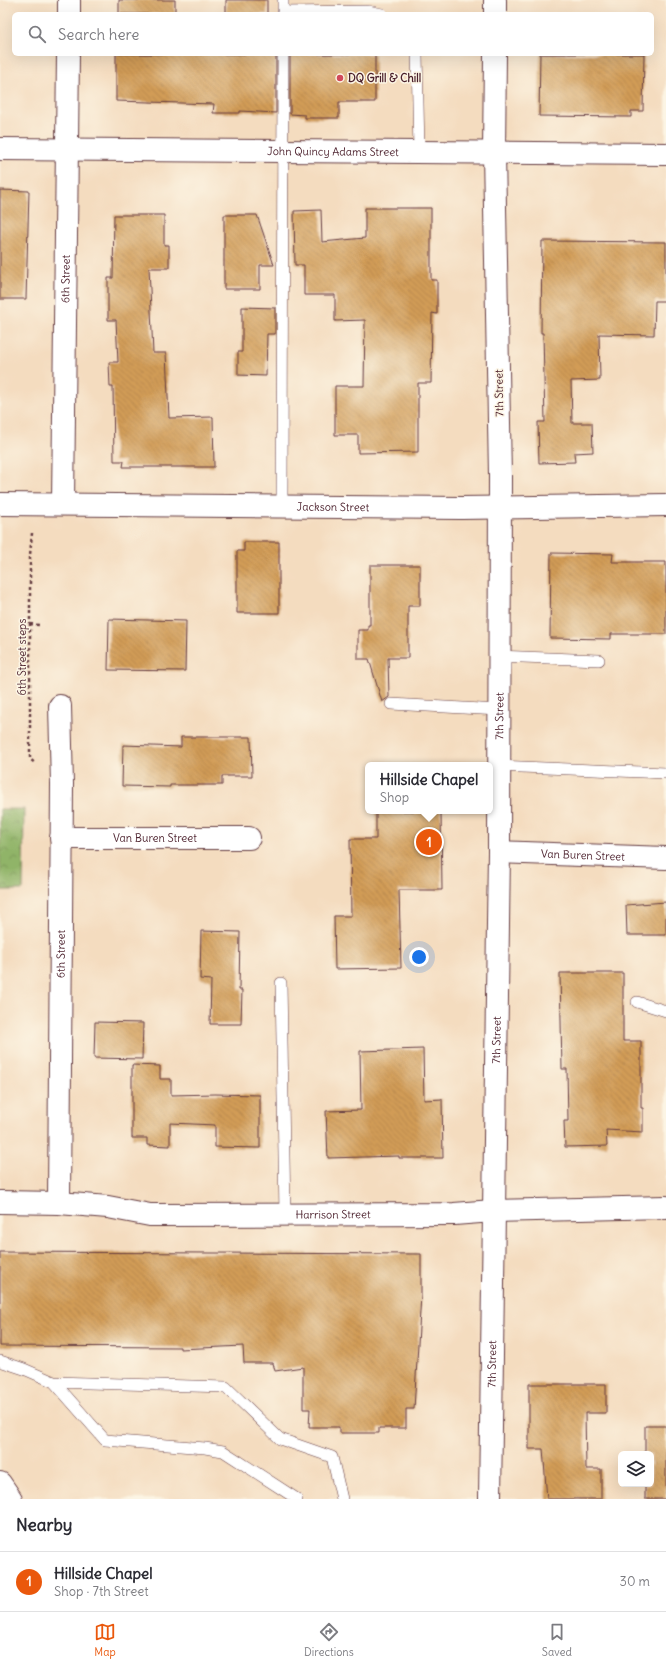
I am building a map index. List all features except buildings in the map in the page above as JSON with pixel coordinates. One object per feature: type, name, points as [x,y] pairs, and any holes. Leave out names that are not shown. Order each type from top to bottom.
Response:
[{"type":"street","points":[[69,0],[69,12]]},
{"type":"street","points":[[495,0],[495,12]]},
{"type":"street","name":"6th Street","points":[[63,504],[68,56]]},
{"type":"street","name":"7th Street","points":[[490,1499],[493,1210],[500,852],[499,394],[494,153],[495,56]]},
{"type":"street","name":"John Quincy Adams Street","points":[[0,149],[666,154]]},
{"type":"street","name":"Jackson Street","points":[[0,504],[499,508],[666,505]]},
{"type":"street","name":"6th Street","points":[[59,1203],[61,838],[60,706]]},
{"type":"street","name":"Van Buren Street","points":[[61,838],[249,838]]},
{"type":"street","name":"Van Buren Street","points":[[500,852],[666,858]]},
{"type":"street","name":"Harrison Street","points":[[0,1202],[59,1203],[108,1207],[150,1215],[454,1214],[493,1210],[666,1207]]},
{"type":"street","points":[[0,1483],[11,1499]]},
{"type":"lane","points":[[283,0],[283,12]]},
{"type":"lane","points":[[326,12],[373,12]]},
{"type":"lane","points":[[282,506],[283,56]]},
{"type":"lane","points":[[417,56],[420,152]]},
{"type":"lane","points":[[500,656],[599,660]]},
{"type":"lane","points":[[391,704],[499,710]]},
{"type":"lane","points":[[499,766],[666,773]]},
{"type":"lane","points":[[280,983],[285,1214]]},
{"type":"lane","points":[[637,1002],[666,1011]]},
{"type":"lane","points":[[0,1361],[54,1382],[226,1387],[280,1439],[332,1457],[342,1499]]},
{"type":"lane","points":[[54,1382],[105,1440],[205,1448],[223,1451],[297,1499]]},
{"type":"path","name":"6th Street steps","points":[[30,759],[30,555],[32,534]]},
{"type":"path","points":[[30,624],[39,625]]},
{"type":"green space","points":[[0,809],[24,809],[23,890],[0,890]]},
{"type":"place","name":"DQ Grill & Chill","points":[[340,78]]},
{"type":"place","name":"Hillside Chapel","points":[[429,842]]}]
